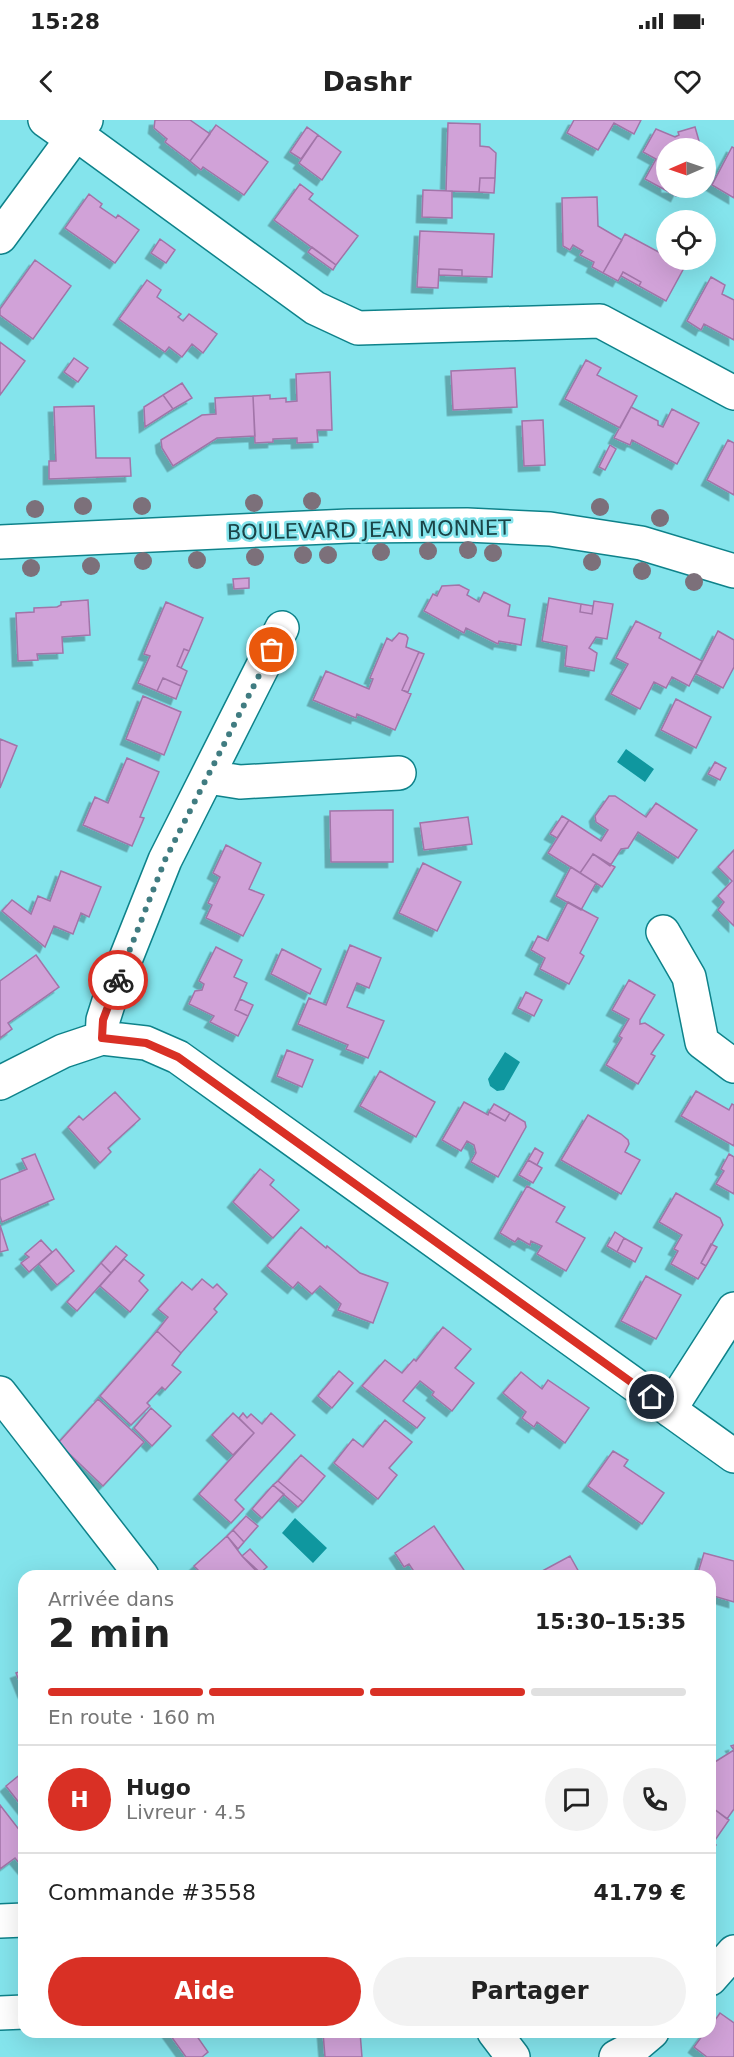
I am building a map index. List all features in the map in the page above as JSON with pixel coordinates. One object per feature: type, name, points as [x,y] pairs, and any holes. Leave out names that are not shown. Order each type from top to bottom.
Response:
[{"type":"street","points":[[45,120],[80,128]]},
{"type":"street","points":[[0,237],[80,128]]},
{"type":"street","points":[[80,128],[87,142],[315,308],[358,328],[600,321],[734,393]]},
{"type":"street","name":"BOULEVARD JEAN MONNET","points":[[0,542],[357,526],[468,525],[550,529],[641,543],[734,570]]},
{"type":"street","points":[[102,1038],[103,1020],[110,998],[165,860],[282,628]]},
{"type":"street","points":[[208,777],[240,782],[399,773]]},
{"type":"street","points":[[663,932],[689,977],[702,1042],[734,1066]]},
{"type":"street","points":[[0,1083],[63,1051],[102,1038],[146,1043],[178,1057],[734,1456]]},
{"type":"street","points":[[671,1411],[734,1309]]},
{"type":"street","points":[[0,1392],[137,1570]]},
{"type":"street","points":[[0,1921],[18,1920]]},
{"type":"street","points":[[716,1972],[734,1952]]},
{"type":"street","points":[[0,2013],[18,2012]]},
{"type":"street","points":[[499,2038],[513,2057]]},
{"type":"street","points":[[616,2057],[633,2048],[645,2038]]},
{"type":"water","points":[[626,749],[654,769],[645,782],[617,762]]},
{"type":"water","points":[[505,1052],[520,1062],[504,1090],[497,1091],[490,1086],[488,1079]]},
{"type":"water","points":[[295,1518],[327,1548],[313,1563],[282,1533]]},
{"type":"building","points":[[155,120],[190,120],[210,134],[190,161],[165,142],[167,139],[154,128]]},
{"type":"building","points":[[574,120],[641,120],[634,134],[614,123],[598,150],[567,133]]},
{"type":"building","points":[[448,123],[480,124],[480,146],[489,147],[496,153],[495,178],[480,178],[479,192],[446,191]]},
{"type":"building","points":[[216,125],[268,162],[244,195],[203,167],[201,170],[190,161]]},
{"type":"building","points":[[307,127],[318,135],[301,159],[290,152]]},
{"type":"building","points":[[695,127],[698,138],[656,138],[656,159],[643,152],[656,129],[675,137],[679,135],[678,132]]},
{"type":"building","points":[[318,135],[341,152],[322,180],[299,163]]},
{"type":"building","points":[[732,147],[734,148],[734,198],[716,187],[716,177]]},
{"type":"building","points":[[656,159],[656,185],[645,179]]},
{"type":"building","points":[[480,178],[495,178],[494,193],[479,192]]},
{"type":"building","points":[[300,184],[313,194],[309,199],[358,236],[336,265],[274,220]]},
{"type":"building","points":[[423,190],[452,191],[452,218],[422,217]]},
{"type":"building","points":[[89,194],[102,204],[100,207],[116,218],[118,215],[139,230],[115,263],[65,228]]},
{"type":"building","points":[[597,197],[598,226],[622,240],[603,273],[592,267],[594,262],[580,255],[583,251],[573,245],[570,250],[563,246],[562,198]]},
{"type":"building","points":[[420,231],[494,234],[492,277],[462,276],[462,270],[439,269],[438,288],[417,287]]},
{"type":"building","points":[[625,234],[656,251],[656,270],[683,270],[666,301],[639,286],[641,282],[623,272],[618,281],[603,273]]},
{"type":"building","points":[[160,239],[175,250],[166,263],[151,253]]},
{"type":"building","points":[[312,247],[336,265],[333,270],[308,252]]},
{"type":"building","points":[[35,260],[71,286],[33,339],[0,315],[0,309]]},
{"type":"building","points":[[439,269],[462,270],[462,276],[439,275]]},
{"type":"building","points":[[623,272],[641,282],[639,286],[621,276]]},
{"type":"building","points":[[711,277],[725,285],[722,294],[734,300],[734,340],[704,324],[701,330],[687,321]]},
{"type":"building","points":[[147,280],[161,290],[157,297],[181,314],[178,317],[183,321],[189,314],[217,334],[203,353],[192,344],[182,357],[169,347],[165,352],[119,319]]},
{"type":"building","points":[[0,342],[25,361],[0,395]]},
{"type":"building","points":[[74,358],[88,368],[78,382],[64,372]]},
{"type":"building","points":[[586,360],[601,368],[597,375],[637,396],[620,428],[565,399]]},
{"type":"building","points":[[515,368],[517,407],[453,410],[451,371]]},
{"type":"building","points":[[330,372],[332,430],[317,430],[318,442],[297,443],[297,438],[273,439],[273,442],[255,443],[253,396],[270,395],[270,399],[286,398],[286,402],[297,401],[296,374]]},
{"type":"building","points":[[182,383],[192,398],[173,409],[163,395]]},
{"type":"building","points":[[163,395],[173,409],[145,427],[144,407]]},
{"type":"building","points":[[253,396],[255,436],[217,438],[173,466],[162,448],[161,440],[202,415],[216,414],[215,398]]},
{"type":"building","points":[[94,406],[96,458],[130,458],[131,476],[49,479],[49,461],[56,461],[54,407]]},
{"type":"building","points":[[631,407],[658,421],[658,425],[663,427],[672,409],[699,423],[677,464],[632,440],[630,445],[614,438]]},
{"type":"building","points":[[543,420],[545,465],[524,466],[522,421]]},
{"type":"building","points":[[728,440],[734,443],[734,495],[707,480]]},
{"type":"building","points":[[610,445],[616,449],[605,470],[599,467]]},
{"type":"building","points":[[249,578],[249,588],[234,589],[233,579]]},
{"type":"building","points":[[459,585],[469,590],[467,595],[479,602],[484,592],[510,605],[508,616],[525,619],[521,645],[499,641],[498,644],[466,628],[464,633],[424,611],[433,594],[437,596],[442,586]]},
{"type":"building","points":[[549,598],[581,604],[580,612],[592,614],[594,601],[613,604],[607,639],[596,637],[589,648],[597,653],[594,671],[565,666],[567,646],[542,641]]},
{"type":"building","points":[[88,600],[90,635],[62,637],[63,653],[37,654],[38,660],[18,661],[16,613],[34,612],[34,608],[57,607],[61,605],[61,602]]},
{"type":"building","points":[[166,602],[203,618],[189,651],[184,649],[177,666],[187,671],[181,686],[163,678],[157,691],[138,683],[150,656],[144,654]]},
{"type":"building","points":[[581,604],[593,606],[592,614],[580,612]]},
{"type":"building","points":[[636,621],[661,633],[659,638],[702,661],[689,686],[672,677],[666,688],[654,682],[640,709],[611,694],[628,664],[616,658]]},
{"type":"building","points":[[718,631],[734,640],[734,667],[723,688],[696,674]]},
{"type":"building","points":[[399,633],[408,638],[406,647],[419,652],[402,690],[411,694],[395,730],[357,714],[356,718],[313,700],[326,671],[369,689],[373,679],[370,678],[387,638],[392,641]]},
{"type":"building","points":[[184,649],[189,651],[181,668],[177,666]]},
{"type":"building","points":[[419,652],[424,654],[408,692],[402,690]]},
{"type":"building","points":[[163,678],[181,686],[176,699],[157,691]]},
{"type":"building","points":[[143,696],[181,712],[164,755],[126,739]]},
{"type":"building","points":[[676,699],[711,717],[696,748],[661,730]]},
{"type":"building","points":[[0,739],[17,746],[0,788]]},
{"type":"building","points":[[127,758],[159,772],[140,817],[144,818],[132,846],[83,825],[95,797],[108,803]]},
{"type":"building","points":[[715,762],[726,768],[720,780],[708,774]]},
{"type":"building","points":[[609,796],[615,796],[646,817],[656,803],[697,830],[678,858],[638,832],[628,848],[621,849],[610,866],[593,854],[580,873],[548,853],[569,820],[601,841],[608,830],[596,822],[595,816]]},
{"type":"building","points":[[393,810],[393,862],[331,862],[330,811]]},
{"type":"building","points":[[562,816],[569,820],[557,838],[550,834]]},
{"type":"building","points":[[468,817],[472,844],[424,850],[420,823]]},
{"type":"building","points":[[226,845],[261,863],[249,889],[264,895],[243,936],[206,918],[212,905],[208,903],[220,877],[213,873]]},
{"type":"building","points":[[734,850],[734,926],[718,910],[724,902],[718,896],[732,881],[718,867]]},
{"type":"building","points":[[593,854],[615,867],[602,887],[580,873]]},
{"type":"building","points":[[423,863],[461,882],[437,931],[399,913]]},
{"type":"building","points":[[571,867],[596,883],[581,910],[556,896]]},
{"type":"building","points":[[61,871],[101,887],[89,917],[81,913],[73,934],[54,926],[45,947],[2,911],[12,900],[31,914],[38,896],[50,901]]},
{"type":"building","points":[[568,902],[598,918],[580,953],[584,956],[569,984],[540,969],[545,958],[531,950],[538,936],[548,941]]},
{"type":"building","points":[[350,945],[381,958],[369,988],[357,983],[347,1007],[384,1021],[368,1058],[346,1049],[348,1045],[298,1024],[309,998],[326,1005]]},
{"type":"building","points":[[216,947],[242,960],[234,977],[247,983],[235,1010],[248,1016],[238,1036],[210,1022],[214,1016],[189,1004],[195,991],[202,990],[204,984],[199,981]]},
{"type":"building","points":[[282,949],[321,969],[310,994],[271,974]]},
{"type":"building","points":[[36,955],[59,987],[8,1023],[12,1029],[0,1038],[0,981]]},
{"type":"building","points":[[629,980],[655,995],[640,1020],[640,1024],[645,1023],[664,1035],[651,1054],[655,1056],[638,1084],[606,1065],[622,1038],[619,1036],[629,1019],[612,1010]]},
{"type":"building","points":[[526,992],[542,1000],[534,1016],[518,1008]]},
{"type":"building","points":[[240,999],[253,1005],[248,1016],[235,1010]]},
{"type":"building","points":[[287,1050],[313,1060],[302,1087],[277,1076]]},
{"type":"building","points":[[380,1071],[435,1102],[416,1137],[360,1106]]},
{"type":"building","points":[[696,1091],[729,1110],[732,1104],[734,1105],[734,1146],[681,1116]]},
{"type":"building","points":[[115,1092],[140,1119],[108,1148],[111,1152],[100,1163],[68,1127],[79,1116],[83,1120]]},
{"type":"building","points":[[464,1102],[505,1121],[510,1113],[525,1122],[526,1127],[498,1177],[471,1162],[476,1153],[474,1145],[467,1141],[461,1151],[442,1140]]},
{"type":"building","points":[[494,1104],[510,1113],[505,1121],[489,1112]]},
{"type":"building","points":[[588,1115],[628,1140],[629,1144],[625,1152],[640,1160],[621,1194],[561,1160]]},
{"type":"building","points":[[535,1148],[543,1153],[537,1165],[528,1160]]},
{"type":"building","points":[[35,1154],[54,1199],[2,1222],[0,1180],[27,1169],[22,1159]]},
{"type":"building","points":[[729,1154],[734,1157],[734,1194],[716,1184],[724,1171],[721,1169]]},
{"type":"building","points":[[528,1160],[542,1168],[533,1183],[519,1175]]},
{"type":"building","points":[[260,1169],[274,1180],[270,1185],[299,1210],[273,1238],[233,1202]]},
{"type":"building","points":[[527,1186],[565,1207],[556,1222],[585,1238],[566,1271],[537,1254],[542,1246],[531,1241],[530,1245],[518,1238],[515,1242],[500,1233]]},
{"type":"building","points":[[676,1193],[720,1218],[723,1225],[701,1263],[706,1266],[698,1279],[671,1264],[678,1251],[674,1249],[682,1235],[659,1222]]},
{"type":"building","points":[[0,1225],[8,1250],[0,1252]]},
{"type":"building","points":[[301,1227],[360,1273],[388,1283],[373,1323],[338,1310],[341,1304],[320,1286],[312,1294],[298,1282],[293,1288],[267,1266]]},
{"type":"building","points":[[615,1232],[624,1238],[617,1252],[607,1246]]},
{"type":"building","points":[[624,1238],[642,1248],[635,1262],[617,1252]]},
{"type":"building","points":[[41,1240],[52,1252],[29,1272],[21,1263],[29,1257],[25,1254]]},
{"type":"building","points":[[711,1244],[717,1247],[706,1266],[701,1263]]},
{"type":"building","points":[[116,1246],[127,1255],[111,1273],[101,1263]]},
{"type":"building","points":[[56,1249],[74,1271],[57,1285],[39,1264]]},
{"type":"building","points":[[124,1259],[144,1275],[139,1281],[148,1290],[130,1312],[100,1286]]},
{"type":"building","points":[[101,1263],[111,1273],[77,1311],[67,1302]]},
{"type":"building","points":[[646,1276],[681,1295],[656,1339],[621,1321]]},
{"type":"building","points":[[202,1279],[213,1288],[217,1284],[227,1294],[214,1309],[217,1312],[181,1353],[157,1331],[168,1317],[158,1309],[182,1282],[192,1290]]},
{"type":"building","points":[[443,1327],[471,1349],[455,1368],[474,1383],[452,1411],[432,1395],[434,1392],[420,1381],[403,1401],[425,1418],[417,1428],[362,1386],[385,1360],[402,1373],[414,1359],[416,1361]]},
{"type":"building","points":[[157,1331],[181,1353],[172,1365],[181,1372],[165,1390],[162,1387],[147,1403],[150,1406],[131,1425],[100,1396]]},
{"type":"building","points":[[339,1371],[353,1383],[332,1408],[318,1396]]},
{"type":"building","points":[[521,1372],[542,1389],[548,1380],[589,1408],[565,1443],[537,1422],[534,1427],[522,1418],[526,1412],[503,1393]]},
{"type":"building","points":[[98,1399],[144,1442],[103,1486],[58,1443]]},
{"type":"building","points":[[151,1408],[171,1426],[152,1446],[134,1428]]},
{"type":"building","points":[[233,1413],[254,1433],[233,1455],[212,1435]]},
{"type":"building","points":[[243,1413],[247,1418],[251,1414],[262,1424],[271,1413],[295,1435],[235,1500],[244,1509],[231,1523],[199,1494],[254,1433],[239,1418]]},
{"type":"building","points":[[385,1420],[412,1442],[389,1468],[397,1475],[378,1499],[334,1463],[353,1439],[363,1447]]},
{"type":"building","points":[[613,1451],[628,1460],[624,1466],[664,1493],[642,1524],[588,1486]]},
{"type":"building","points":[[301,1455],[325,1476],[303,1502],[278,1481]]},
{"type":"building","points":[[278,1481],[303,1502],[298,1507],[273,1485]]},
{"type":"building","points":[[273,1485],[284,1494],[262,1518],[252,1509]]},
{"type":"building","points":[[246,1516],[258,1526],[244,1542],[233,1530]]},
{"type":"building","points":[[434,1526],[464,1570],[413,1570],[409,1564],[404,1567],[395,1553]]},
{"type":"building","points":[[233,1530],[244,1542],[238,1549],[227,1536]]},
{"type":"building","points":[[227,1536],[242,1556],[257,1570],[198,1570],[194,1566]]},
{"type":"building","points":[[250,1549],[267,1567],[264,1570],[255,1570],[242,1556]]},
{"type":"building","points":[[704,1553],[734,1561],[734,1602],[716,1597],[716,1570],[699,1570]]},
{"type":"building","points":[[570,1556],[578,1570],[544,1570]]},
{"type":"building","points":[[734,1750],[734,1809],[727,1819],[716,1811],[716,1761]]},
{"type":"building","points":[[18,1776],[18,1801],[6,1786]]},
{"type":"building","points":[[0,1805],[18,1828],[18,1862],[15,1858],[0,1869]]},
{"type":"building","points":[[716,1810],[729,1820],[716,1839]]},
{"type":"building","points":[[720,2013],[734,2023],[734,2057],[707,2057],[694,2047],[701,2038],[716,2038],[716,2019]]},
{"type":"building","points":[[172,2038],[198,2038],[208,2052],[202,2057],[186,2057]]},
{"type":"building","points":[[323,2038],[360,2038],[362,2057],[325,2057]]},
{"type":"way so far","points":[[118,980],[165,860],[272,650]]},
{"type":"route","points":[[118,980],[103,1020],[102,1038],[146,1043],[178,1057],[652,1397]]}]
